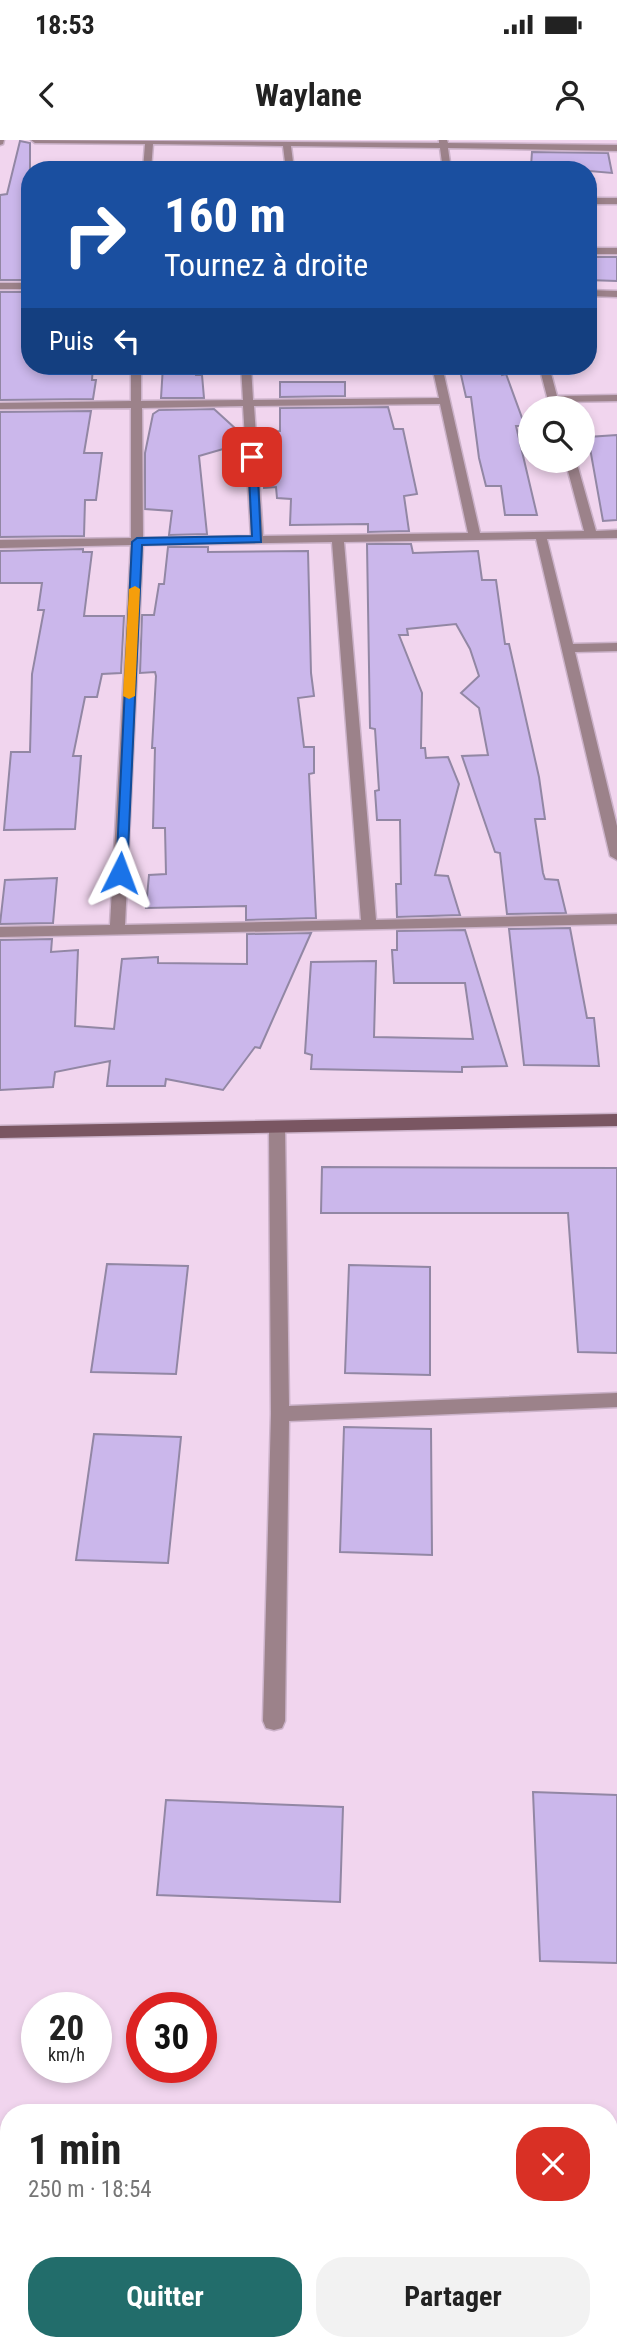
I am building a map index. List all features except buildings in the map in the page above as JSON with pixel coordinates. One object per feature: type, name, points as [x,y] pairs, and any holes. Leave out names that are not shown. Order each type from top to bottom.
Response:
[{"type":"street","points":[[34,140],[287,144],[444,143],[617,148]]},
{"type":"street","points":[[148,161],[149,141]]},
{"type":"street","points":[[444,143],[446,161]]},
{"type":"street","points":[[287,144],[288,161]]},
{"type":"street","points":[[597,201],[617,201]]},
{"type":"street","points":[[597,251],[617,251]]},
{"type":"street","points":[[0,286],[21,286]]},
{"type":"street","points":[[597,293],[617,293]]},
{"type":"street","points":[[117,928],[137,542],[136,375]]},
{"type":"street","points":[[246,375],[257,540]]},
{"type":"street","points":[[439,375],[475,536]]},
{"type":"street","points":[[546,375],[552,396]]},
{"type":"street","points":[[595,400],[617,398]]},
{"type":"street","points":[[0,406],[445,401]]},
{"type":"street","points":[[574,473],[592,534]]},
{"type":"street","points":[[0,544],[617,534]]},
{"type":"street","points":[[541,536],[617,856]]},
{"type":"street","points":[[338,538],[369,922]]},
{"type":"street","points":[[568,648],[617,647]]},
{"type":"street","points":[[0,932],[369,922],[617,919]]},
{"type":"street","points":[[0,1132],[617,1120]]},
{"type":"street","points":[[274,1721],[280,1414],[277,1127]]},
{"type":"street","points":[[280,1414],[617,1399]]},
{"type":"slow traffic","points":[[129,696],[135,589]]},
{"type":"route","points":[[120,873],[137,542],[257,540],[252,457]]}]
